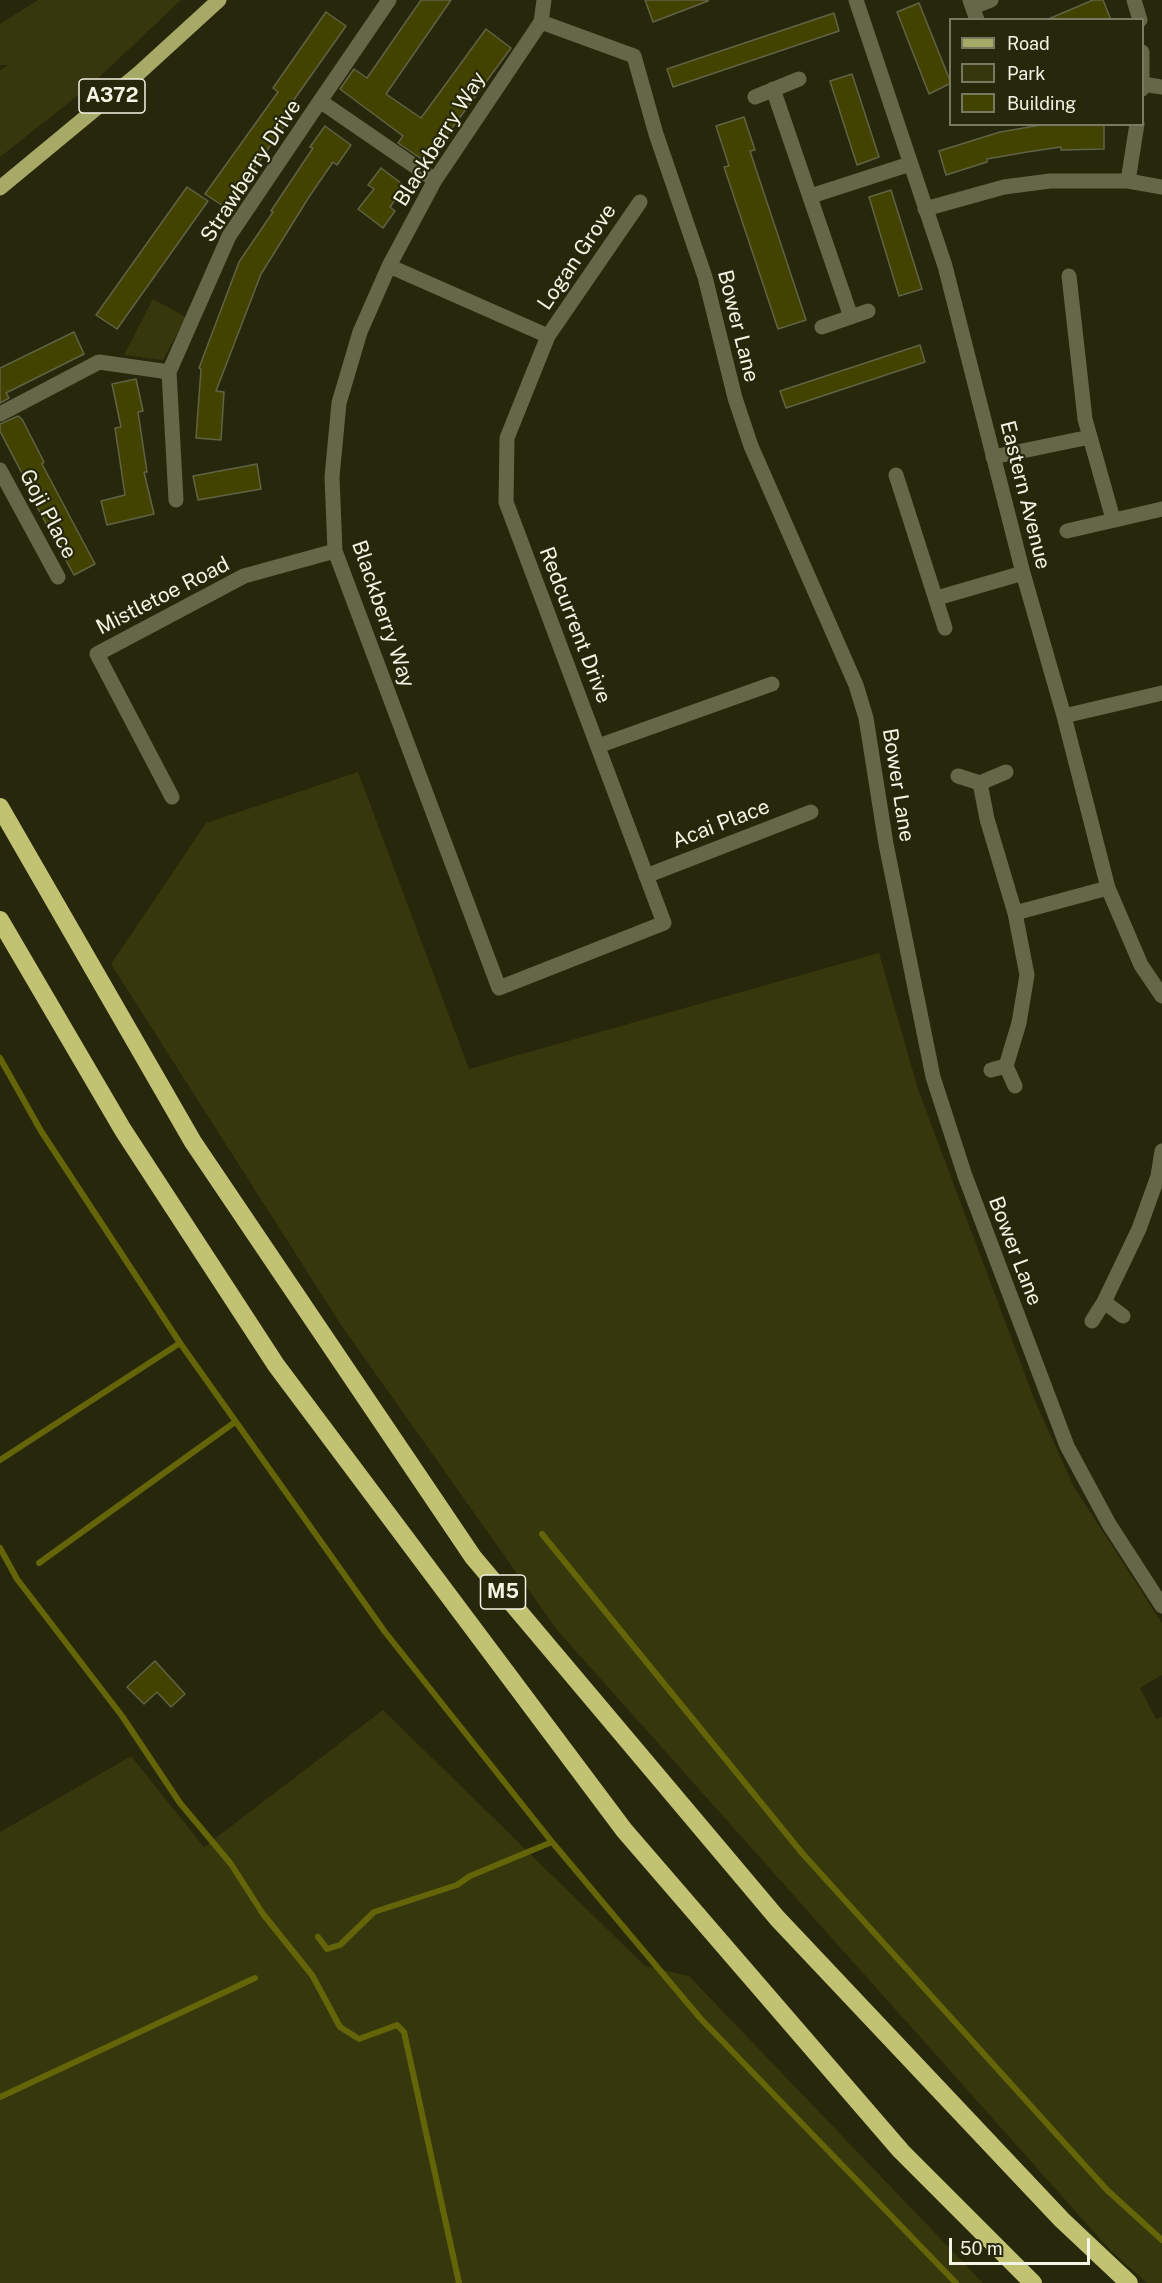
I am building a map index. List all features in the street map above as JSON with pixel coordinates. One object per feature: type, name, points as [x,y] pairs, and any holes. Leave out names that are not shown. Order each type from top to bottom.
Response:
[{"type":"highway","name":"M5","points":[[0,807],[193,1142],[473,1557],[777,1918],[1062,2220],[1129,2283]]},
{"type":"highway","name":"M5","points":[[0,920],[123,1130],[276,1365],[624,1830],[901,2151],[1033,2283]]},
{"type":"main road","name":"A372","points":[[0,188],[131,80],[219,0]]},
{"type":"street","points":[[320,101],[389,0]]},
{"type":"street","name":"Blackberry Way","points":[[499,988],[335,551],[332,477],[339,403],[360,332],[389,266],[435,180],[541,22],[544,0]]},
{"type":"street","name":"Eastern Avenue","points":[[856,0],[945,266],[1023,573],[1064,716],[1108,888],[1136,954],[1162,996]]},
{"type":"street","points":[[973,9],[991,0]]},
{"type":"street","points":[[1134,0],[1139,18]]},
{"type":"street","name":"Bower Lane","points":[[541,22],[634,56],[656,135],[687,219],[705,278],[732,386],[751,446],[856,685],[866,718],[886,844],[933,1077],[965,1176],[1067,1446],[1109,1524],[1162,1606]]},
{"type":"street","points":[[755,97],[799,80]]},
{"type":"street","points":[[1144,86],[1162,87]]},
{"type":"street","points":[[773,89],[851,317]]},
{"type":"street","name":"Strawberry Drive","points":[[177,500],[169,372],[230,236],[320,101],[435,180]]},
{"type":"street","points":[[1128,181],[1137,126]]},
{"type":"street","points":[[811,196],[910,164]]},
{"type":"street","points":[[926,209],[1004,187],[1050,181],[1128,181],[1162,187]]},
{"type":"street","name":"Logan Grove","points":[[548,336],[640,202]]},
{"type":"street","points":[[389,266],[548,336]]},
{"type":"street","points":[[1069,276],[1085,419],[1113,519]]},
{"type":"street","points":[[822,327],[868,311]]},
{"type":"street","name":"Redcurrent Drive","points":[[499,988],[664,923],[506,502],[507,438],[548,336]]},
{"type":"street","points":[[0,414],[99,362],[169,372]]},
{"type":"street","points":[[993,457],[1090,437]]},
{"type":"street","name":"Goji Place","points":[[0,470],[58,577]]},
{"type":"street","points":[[896,475],[945,628]]},
{"type":"street","points":[[1067,531],[1162,509]]},
{"type":"street","name":"Mistletoe Road","points":[[172,797],[97,654],[244,576],[335,551]]},
{"type":"street","points":[[937,598],[1023,573]]},
{"type":"street","points":[[598,746],[772,684]]},
{"type":"street","points":[[1064,716],[1162,693]]},
{"type":"street","points":[[958,776],[980,783],[1006,772]]},
{"type":"street","points":[[980,783],[987,819],[1015,913],[1027,975],[1019,1023],[1006,1066],[1015,1086]]},
{"type":"street","name":"Acai Place","points":[[646,876],[811,812]]},
{"type":"street","points":[[1015,913],[1108,888]]},
{"type":"street","points":[[991,1070],[1006,1066]]},
{"type":"street","points":[[1092,1321],[1104,1302],[1139,1229],[1160,1177],[1162,1151]]},
{"type":"street","points":[[1104,1302],[1123,1316]]},
{"type":"green space","points":[[38,0],[181,0],[91,85],[0,157],[0,70],[8,65],[0,65],[0,24]]},
{"type":"green space","points":[[153,299],[186,317],[163,360],[124,355]]},
{"type":"green space","points":[[358,772],[469,1069],[879,953],[918,1089],[1035,1401],[1074,1487],[1162,1623],[1162,1675],[1140,1688],[1156,1719],[1162,1717],[1162,2283],[1147,2283],[1110,2250],[557,1630],[341,1325],[111,964],[206,823]]},
{"type":"green space","points":[[383,1710],[645,1966],[689,1976],[983,2283],[0,2283],[0,1832],[131,1756],[204,1847]]},
{"type":"building","points":[[421,0],[451,0],[386,94],[421,118],[486,29],[511,48],[441,143],[438,141],[423,160],[398,143],[403,136],[340,89],[354,69],[367,78]]},
{"type":"building","points":[[645,0],[708,0],[708,1],[653,22]]},
{"type":"building","points":[[1093,0],[1103,0],[1110,18],[1051,18]]},
{"type":"building","points":[[919,3],[949,78],[949,84],[929,94],[897,12]]},
{"type":"building","points":[[326,12],[346,26],[286,111],[292,115],[226,208],[205,194],[278,92],[273,88]]},
{"type":"building","points":[[834,13],[839,31],[673,87],[667,69]]},
{"type":"building","points":[[852,74],[879,157],[857,165],[830,81]]},
{"type":"building","points":[[744,117],[755,150],[750,151],[806,320],[778,329],[724,167],[729,166],[716,126]]},
{"type":"building","points":[[325,126],[351,145],[337,165],[333,162],[261,274],[216,391],[224,392],[221,440],[196,438],[201,369],[199,368],[239,262],[273,212],[271,211]]},
{"type":"building","points":[[1035,126],[1104,126],[1104,149],[1061,150],[1061,147],[1027,152],[987,159],[987,162],[946,175],[939,151],[1000,132]]},
{"type":"building","points":[[381,168],[405,186],[390,207],[395,211],[383,228],[358,209],[374,189],[368,185]]},
{"type":"building","points":[[187,187],[208,201],[117,329],[96,315]]},
{"type":"building","points":[[891,190],[922,289],[899,296],[869,197]]},
{"type":"building","points":[[74,332],[84,354],[6,393],[9,398],[0,403],[0,368]]},
{"type":"building","points":[[920,345],[925,362],[786,408],[780,391]]},
{"type":"building","points":[[136,379],[143,411],[138,412],[147,472],[144,472],[154,514],[107,525],[101,501],[125,495],[115,428],[121,427],[112,384]]},
{"type":"building","points":[[18,416],[22,419],[44,462],[42,464],[95,564],[74,575],[24,483],[26,481],[0,431],[0,424]]},
{"type":"building","points":[[257,464],[261,489],[198,500],[193,476]]},
{"type":"building","points":[[155,1661],[185,1694],[171,1707],[157,1692],[144,1704],[127,1687]]},
{"type":"waterway","points":[[0,1058],[41,1131],[180,1343],[385,1632],[552,1842],[700,2018],[956,2283]]},
{"type":"waterway","points":[[0,1460],[180,1343]]},
{"type":"waterway","points":[[39,1563],[235,1422]]},
{"type":"waterway","points":[[542,1534],[802,1853],[1107,2190],[1162,2240]]},
{"type":"waterway","points":[[0,1548],[17,1579],[122,1716],[180,1803],[231,1864],[263,1914],[312,1975],[340,2027],[359,2039],[397,2025],[404,2032],[459,2283]]},
{"type":"waterway","points":[[318,1937],[327,1949],[340,1945],[374,1912],[457,1885],[470,1876],[552,1842]]},
{"type":"waterway","points":[[0,2097],[255,1978]]}]
